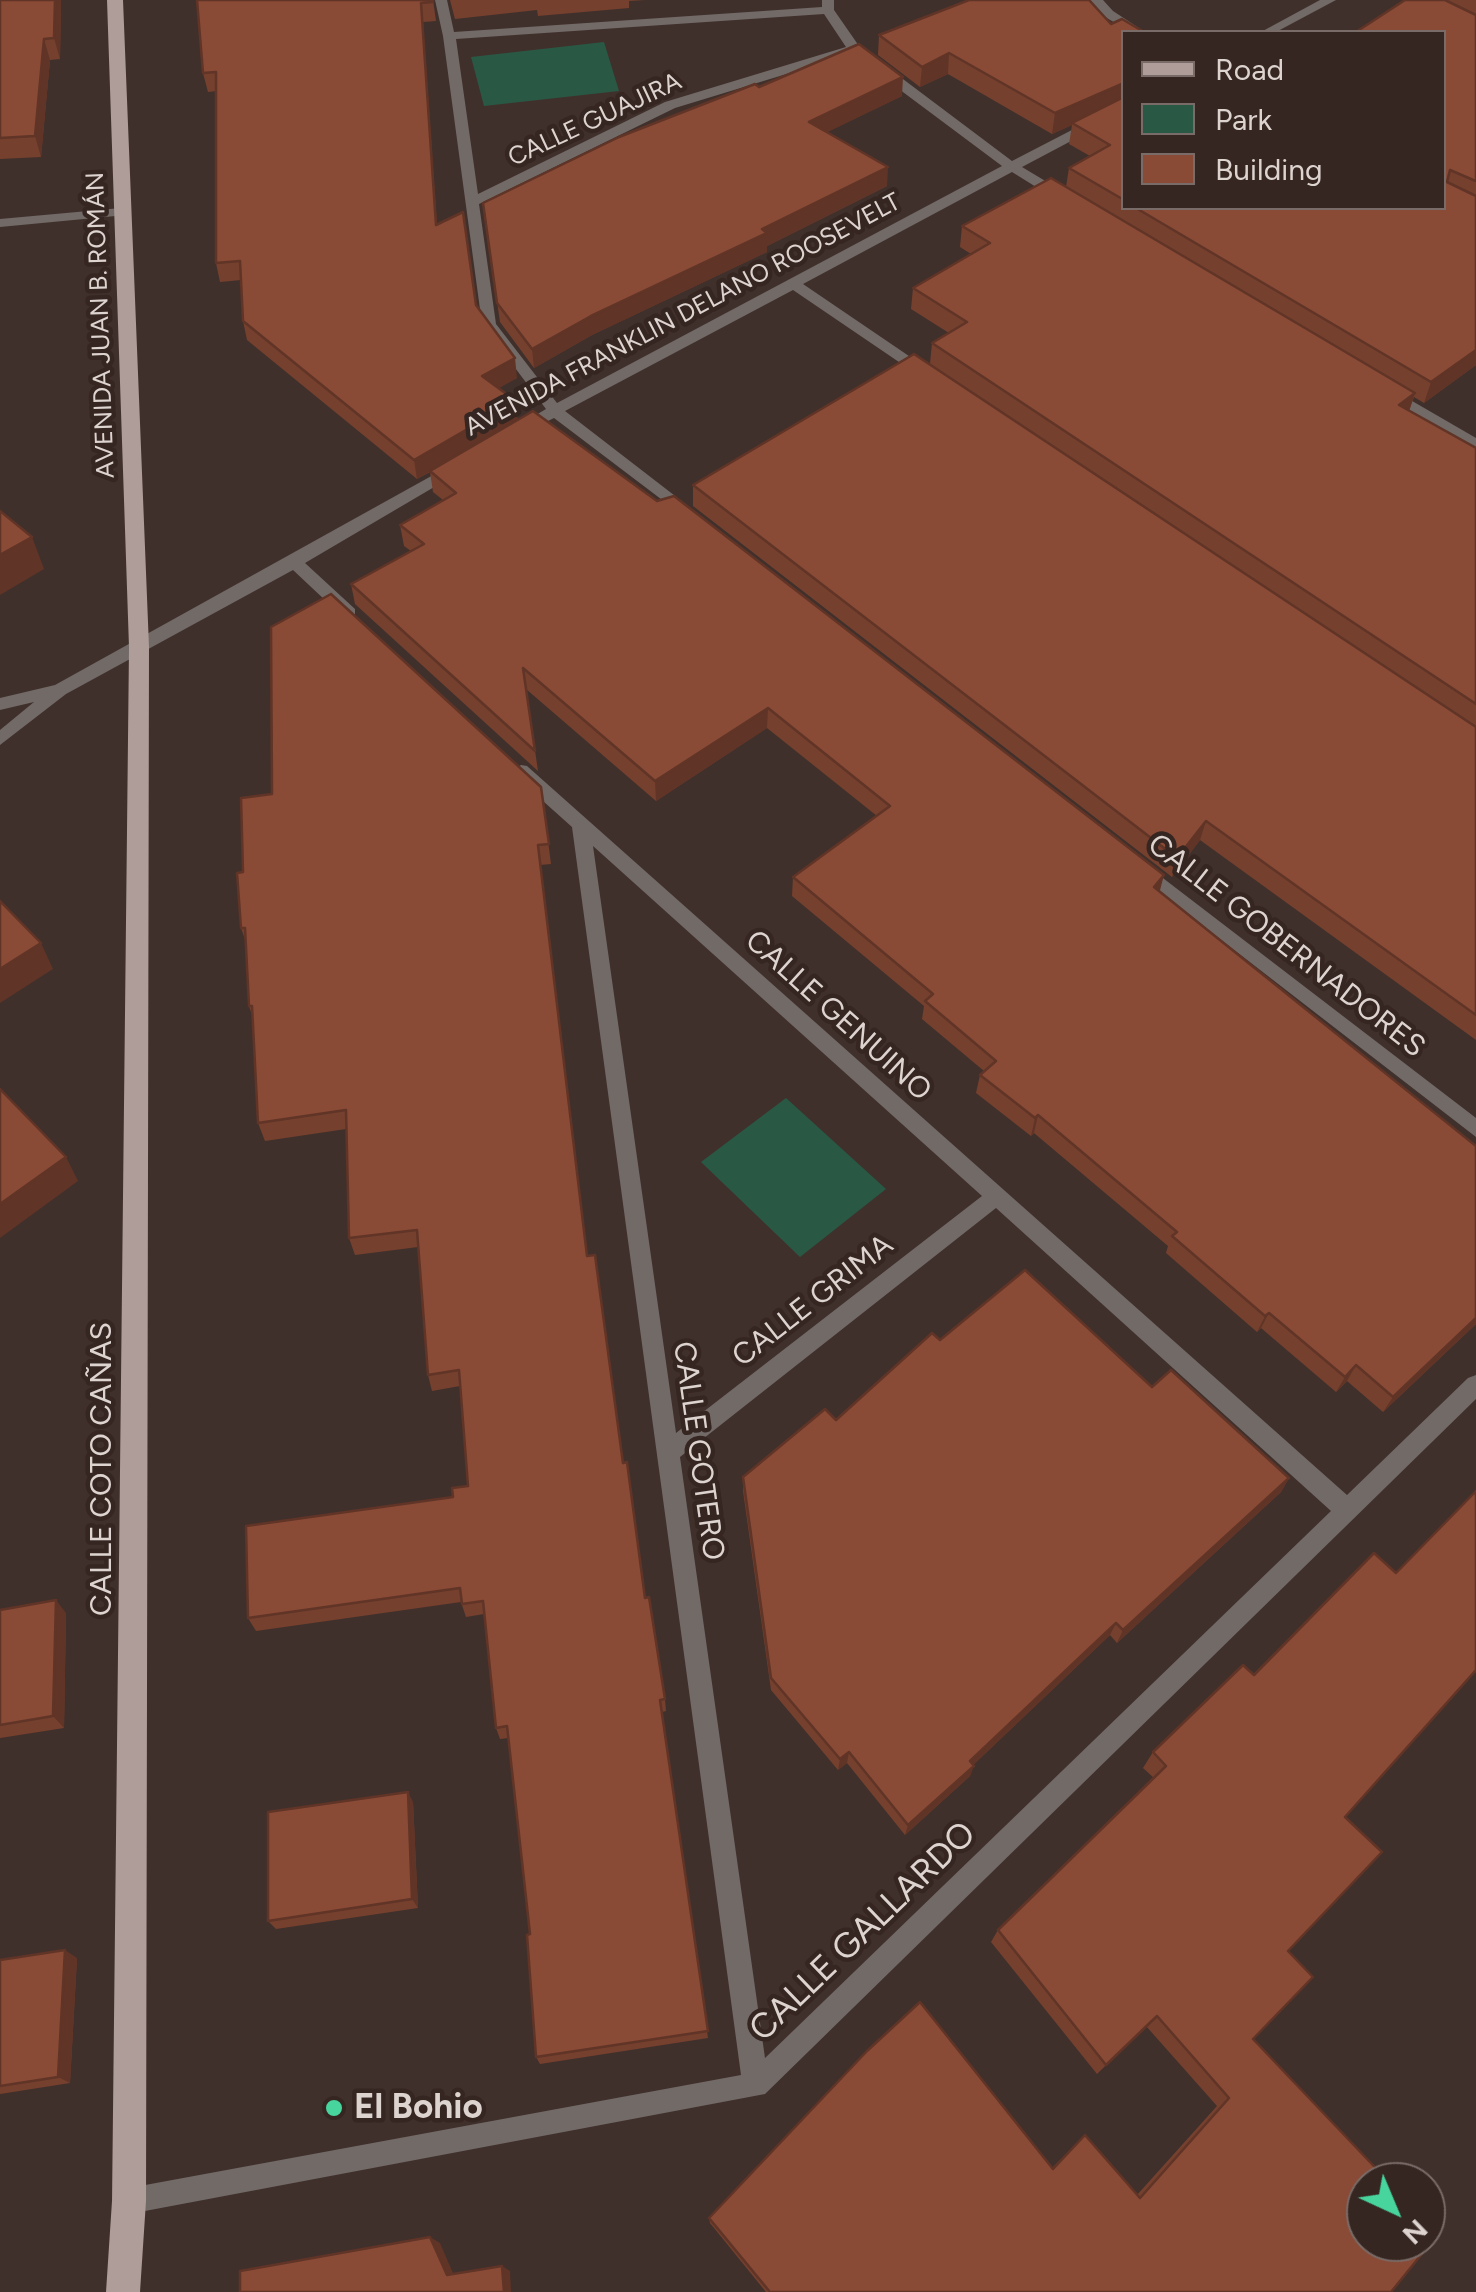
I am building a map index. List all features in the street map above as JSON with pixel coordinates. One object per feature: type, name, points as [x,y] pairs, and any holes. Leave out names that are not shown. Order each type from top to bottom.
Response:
[{"type":"main road","name":"AVENIDA JUAN B. ROMÁN","points":[[115,0],[120,212],[140,647]]},
{"type":"main road","name":"CALLE COTO CAÑAS","points":[[123,2292],[129,2200],[140,647]]},
{"type":"street","points":[[441,0],[450,36],[488,324],[554,410],[694,520]]},
{"type":"street","points":[[1096,0],[1109,14],[1136,30]]},
{"type":"street","points":[[1271,30],[1330,0]]},
{"type":"street","points":[[450,36],[828,5],[854,49],[1009,165],[1076,205]]},
{"type":"street","name":"CALLE GUAJIRA","points":[[472,202],[670,105],[854,49]]},
{"type":"street","name":"AVENIDA FRANKLIN DELANO ROOSEVELT","points":[[505,438],[795,285],[1009,165],[1121,109]]},
{"type":"street","points":[[0,223],[120,212]]},
{"type":"street","points":[[795,285],[941,383]]},
{"type":"street","points":[[1376,385],[1476,444]]},
{"type":"street","name":"AVENIDA FRANKLIN DELANO ROOSEVELT","points":[[0,740],[60,690],[294,562],[472,458]]},
{"type":"street","points":[[294,562],[366,628]]},
{"type":"street","name":"AVENIDA FRANKLIN DELANO ROOSEVELT","points":[[0,704],[60,690]]},
{"type":"street","name":"CALLE GENUINO","points":[[509,760],[1347,1510]]},
{"type":"street","name":"CALLE GOTERO","points":[[581,826],[756,2086]]},
{"type":"street","name":"CALLE GOBERNADORES","points":[[1132,860],[1476,1128]]},
{"type":"street","name":"CALLE GRIMA","points":[[668,1453],[995,1196]]},
{"type":"street","name":"CALLE GALLARDO","points":[[129,2200],[756,2086],[1476,1385]]},
{"type":"green space","points":[[604,42],[619,91],[484,106],[471,57]]},
{"type":"green space","points":[[786,1098],[886,1189],[800,1257],[701,1162]]},
{"type":"building","points":[[0,0],[55,0],[54,38],[44,39],[35,136],[0,138]]},
{"type":"building","points":[[197,0],[433,0],[421,3],[436,225],[463,212],[476,305],[515,358],[482,376],[516,401],[414,460],[243,321],[240,261],[216,263],[216,72],[203,73]]},
{"type":"building","points":[[969,0],[1089,0],[1111,24],[1122,19],[1141,30],[1121,30],[1121,84],[1055,113],[949,53],[922,67],[879,35]]},
{"type":"building","points":[[1405,0],[1445,0],[1476,15],[1476,181],[1450,170],[1447,182],[1476,196],[1476,350],[1431,382],[1139,210],[1446,210],[1446,30],[1359,30]]},
{"type":"building","points":[[859,44],[903,77],[809,122],[888,167],[762,229],[767,233],[591,316],[532,349],[497,303],[483,203],[619,137],[755,84],[759,87]]},
{"type":"building","points":[[1121,98],[1121,198],[1069,168],[1110,145],[1072,123]]},
{"type":"building","points":[[1051,178],[1415,393],[1399,405],[1476,448],[1476,704],[932,343],[967,322],[913,288],[990,243],[962,226]]},
{"type":"building","points":[[914,354],[1476,727],[1476,1015],[1206,821],[1177,858],[693,485]]},
{"type":"building","points":[[533,411],[657,501],[674,496],[1164,875],[1154,887],[1476,1146],[1476,1318],[1393,1397],[1356,1365],[1345,1377],[1269,1313],[1265,1316],[1172,1236],[1177,1232],[1038,1115],[1035,1118],[980,1075],[996,1061],[925,1001],[933,994],[793,877],[890,806],[768,708],[655,781],[523,668],[535,751],[351,584],[424,544],[400,525],[456,493],[430,471]]},
{"type":"building","points":[[0,511],[32,537],[0,555]]},
{"type":"building","points":[[331,594],[541,787],[549,844],[538,845],[587,1256],[595,1255],[623,1463],[627,1462],[645,1598],[649,1597],[665,1699],[660,1700],[708,2031],[536,2057],[527,1935],[530,1934],[507,1726],[496,1728],[483,1601],[462,1604],[460,1588],[248,1618],[246,1526],[453,1497],[452,1488],[468,1486],[459,1370],[428,1375],[417,1230],[349,1238],[346,1110],[258,1123],[252,1006],[237,873],[243,872],[241,798],[272,794],[271,627]]},
{"type":"building","points":[[0,901],[41,943],[0,969]]},
{"type":"building","points":[[0,1089],[66,1157],[0,1204]]},
{"type":"building","points":[[1025,1270],[1152,1387],[1171,1370],[1289,1478],[1123,1630],[1116,1623],[970,1761],[974,1766],[908,1825],[849,1752],[840,1759],[771,1678],[743,1477],[825,1409],[836,1420],[932,1333],[940,1340]]},
{"type":"building","points":[[1476,1491],[1476,1670],[1345,1817],[1382,1852],[1288,1951],[1313,1977],[1253,2039],[1370,2162],[1346,2162],[1346,2262],[1415,2262],[1391,2292],[770,2292],[709,2218],[867,2051],[920,2002],[1053,2169],[1085,2135],[1140,2198],[1229,2098],[1157,2016],[1106,2065],[998,1930],[1166,1766],[1153,1752],[1243,1665],[1254,1675],[1374,1553],[1396,1573]]},
{"type":"building","points":[[56,1600],[53,1716],[0,1725],[0,1610]]},
{"type":"building","points":[[408,1792],[412,1899],[268,1921],[268,1812]]},
{"type":"building","points":[[65,1950],[58,2077],[0,2086],[0,1960]]},
{"type":"building","points":[[430,2237],[447,2275],[502,2266],[504,2292],[240,2292],[240,2271]]},
{"type":"place","name":"El Bohio","points":[[334,2108]]}]
